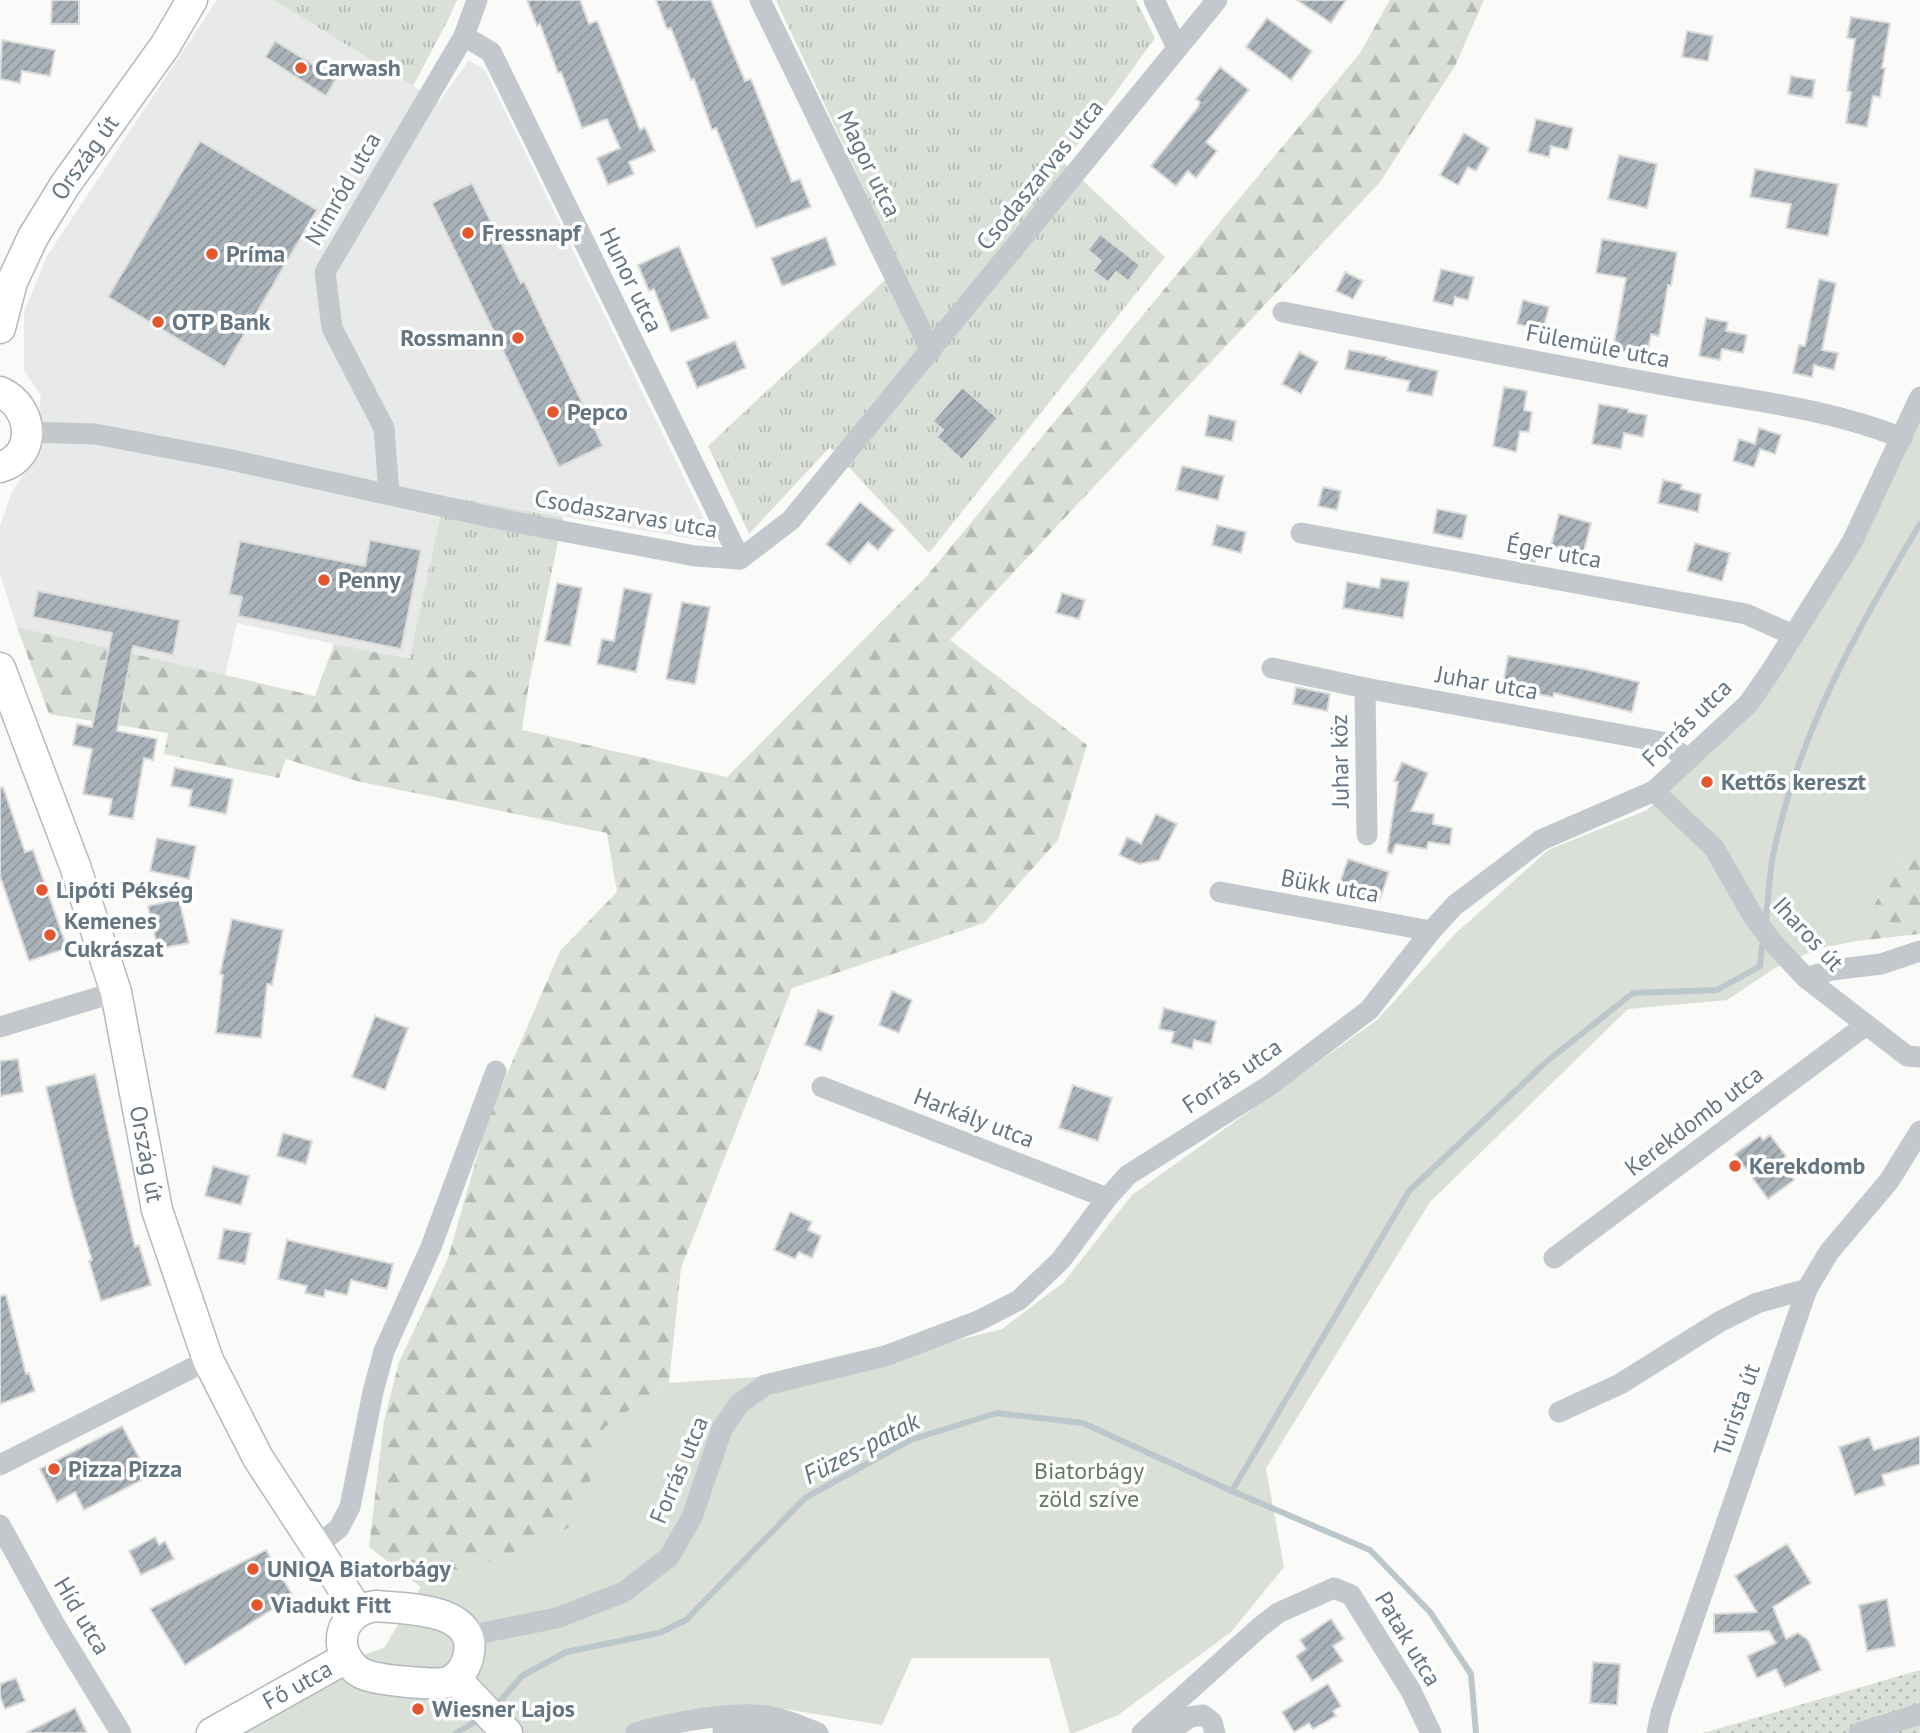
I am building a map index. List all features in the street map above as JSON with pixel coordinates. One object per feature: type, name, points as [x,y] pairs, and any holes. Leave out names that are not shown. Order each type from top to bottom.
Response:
[{"type":"main road","name":"Ország út","points":[[0,328],[12,282],[33,237],[65,186],[165,46],[192,0]]},
{"type":"main road","points":[[0,392],[20,405],[28,432],[17,457],[0,467]]},
{"type":"main road","name":"Ország út","points":[[2,679],[75,866],[116,992],[157,1210],[208,1360],[258,1458],[358,1611]]},
{"type":"main road","points":[[377,1606],[454,1619],[462,1626],[467,1636],[470,1648],[468,1662],[455,1678],[434,1684],[373,1676],[355,1669],[346,1658],[342,1646],[344,1628],[358,1611],[377,1606]]},
{"type":"main road","name":"Fő utca","points":[[212,1733],[346,1658]]},
{"type":"main road","points":[[455,1678],[496,1721]]},
{"type":"street","name":"Nimród utca","points":[[389,494],[384,428],[332,328],[325,272],[464,36],[477,0]]},
{"type":"street","name":"Magor utca","points":[[760,0],[931,351]]},
{"type":"street","points":[[1154,0],[1177,48]]},
{"type":"street","name":"Csodaszarvas utca","points":[[28,432],[95,434],[509,521],[695,555],[740,559],[791,520],[1217,0]]},
{"type":"street","name":"Hunor utca","points":[[464,36],[491,52],[740,559]]},
{"type":"street","name":"Fülemüle utca","points":[[1283,312],[1701,392],[1820,411],[1902,438]]},
{"type":"street","name":"Forrás utca","points":[[467,1636],[557,1618],[624,1592],[669,1557],[692,1517],[722,1429],[739,1404],[765,1385],[886,1356],[978,1321],[1018,1300],[1061,1260],[1107,1198],[1128,1175],[1270,1085],[1368,1010],[1455,905],[1541,840],[1654,791],[1748,704],[1852,542],[1920,397]]},
{"type":"street","name":"Éger utca","points":[[1301,533],[1746,614],[1794,635]]},
{"type":"street","name":"Juhar utca","points":[[1272,668],[1662,743],[1689,759]]},
{"type":"street","name":"Juhar köz","points":[[1366,688],[1367,835]]},
{"type":"street","name":"Iharos út","points":[[1654,791],[1714,848],[1753,916],[1773,943],[1806,978],[1907,1056],[1920,1057]]},
{"type":"street","name":"Bükk utca","points":[[1220,892],[1431,931]]},
{"type":"street","points":[[1806,978],[1832,970],[1881,964],[1920,951]]},
{"type":"street","points":[[0,1027],[116,992]]},
{"type":"street","name":"Kerekdomb utca","points":[[1554,1258],[1866,1025]]},
{"type":"street","points":[[316,1547],[339,1528],[350,1507],[384,1351],[431,1247],[496,1071]]},
{"type":"street","name":"Harkály utca","points":[[821,1087],[1107,1198]]},
{"type":"street","name":"Turista út","points":[[1657,1733],[1661,1713],[1720,1536],[1807,1289],[1829,1252],[1889,1181],[1920,1131]]},
{"type":"street","points":[[1559,1412],[1620,1384],[1719,1322],[1747,1308],[1807,1289]]},
{"type":"street","points":[[0,1465],[208,1360]]},
{"type":"street","name":"Híd utca","points":[[0,1525],[55,1625],[121,1733]]},
{"type":"street","name":"Patak utca","points":[[1143,1733],[1278,1613],[1334,1588],[1351,1595],[1411,1691],[1431,1733]]},
{"type":"street","points":[[1859,1733],[1920,1714]]},
{"type":"street","points":[[636,1733],[684,1721],[763,1715],[818,1733]]},
{"type":"street","points":[[1168,1733],[1190,1717],[1203,1715],[1212,1722],[1215,1733]]},
{"type":"street","points":[[705,1733],[775,1730],[783,1733]]},
{"type":"shaded area","points":[[217,0],[274,0],[439,102],[469,60],[485,70],[716,543],[446,496],[409,660],[237,623],[225,676],[17,627],[0,574],[0,526],[11,494],[33,459],[41,396],[24,370],[24,312],[47,256]]},
{"type":"green space","points":[[274,0],[457,0],[413,86]]},
{"type":"green space","points":[[776,0],[1136,0],[1155,38],[1064,163],[1165,257],[929,553],[830,447],[749,534],[708,446],[900,266]]},
{"type":"green space","points":[[1390,0],[1484,0],[1455,66],[1380,182],[950,640],[1087,745],[1058,840],[984,923],[792,988],[681,1268],[669,1383],[605,1427],[579,1523],[528,1547],[421,1587],[369,1547],[384,1421],[399,1362],[448,1258],[488,1118],[560,951],[617,892],[607,833],[357,781],[286,759],[279,778],[164,754],[168,733],[49,714],[17,627],[315,696],[334,644],[529,683],[522,730],[727,777],[926,577],[1360,53]]},
{"type":"green space","name":"Biatorbágy zöld szíve","points":[[1920,397],[1920,837],[1893,868],[1856,941],[1817,949],[1775,968],[1727,1000],[1628,1009],[1430,1202],[1266,1468],[1284,1567],[1231,1632],[1118,1715],[1074,1733],[1070,1733],[1049,1658],[912,1658],[882,1725],[784,1709],[647,1719],[641,1733],[228,1733],[337,1664],[384,1648],[421,1587],[528,1547],[579,1523],[605,1427],[669,1383],[830,1372],[1002,1329],[1064,1282],[1132,1195],[1377,1020],[1455,934],[1548,850],[1647,810],[1660,798],[1771,671]]},
{"type":"green space","points":[[445,496],[563,517],[529,683],[409,660]]},
{"type":"green space","points":[[1920,837],[1920,934],[1856,941],[1893,868]]},
{"type":"green space","points":[[1920,1670],[1920,1733],[1703,1733]]},
{"type":"building","points":[[52,0],[79,0],[79,24],[51,24]]},
{"type":"building","points":[[527,0],[580,0],[589,24],[597,21],[640,130],[645,127],[655,151],[629,162],[634,174],[608,185],[597,158],[620,148],[607,119],[582,128],[561,72],[558,73],[540,24],[537,26]]},
{"type":"building","points":[[656,0],[711,0],[745,81],[751,79],[792,182],[800,179],[811,207],[756,228],[716,128],[712,130],[694,79],[691,80],[671,28],[667,29]]},
{"type":"building","points":[[1297,0],[1346,0],[1331,23]]},
{"type":"building","points":[[1851,17],[1890,23],[1880,97],[1873,96],[1867,127],[1846,123],[1851,92],[1847,91],[1855,39],[1847,38]]},
{"type":"building","points":[[1267,18],[1312,51],[1291,80],[1246,47]]},
{"type":"building","points":[[1687,31],[1713,36],[1708,61],[1682,57]]},
{"type":"building","points":[[2,40],[55,50],[50,76],[22,71],[20,83],[0,79]]},
{"type":"building","name":"Carwash","points":[[275,41],[336,79],[326,96],[265,57]]},
{"type":"building","points":[[1220,67],[1249,90],[1206,142],[1217,151],[1196,178],[1188,171],[1176,186],[1151,166],[1198,107],[1200,102],[1196,99]]},
{"type":"building","points":[[1791,76],[1815,80],[1812,98],[1788,94]]},
{"type":"building","points":[[1536,119],[1573,128],[1568,150],[1551,146],[1549,157],[1528,152]]},
{"type":"building","points":[[1464,133],[1489,148],[1476,171],[1468,167],[1458,185],[1440,175]]},
{"type":"building","name":"Príma","points":[[200,141],[317,210],[225,367],[108,297]]},
{"type":"building","points":[[1619,155],[1657,164],[1647,208],[1608,199]]},
{"type":"building","points":[[1755,169],[1838,184],[1828,236],[1786,228],[1791,204],[1750,197]]},
{"type":"building","points":[[472,183],[521,283],[524,281],[603,446],[559,467],[432,203]]},
{"type":"building","points":[[1100,234],[1140,265],[1128,281],[1116,272],[1108,282],[1093,271],[1101,261],[1088,250]]},
{"type":"building","points":[[826,237],[836,265],[782,286],[771,258]]},
{"type":"building","points":[[1602,239],[1677,252],[1659,336],[1651,334],[1647,356],[1613,349],[1626,278],[1596,273]]},
{"type":"building","points":[[679,246],[709,318],[671,332],[654,289],[649,291],[638,265]]},
{"type":"building","points":[[1441,269],[1474,277],[1468,300],[1455,297],[1453,306],[1433,301]]},
{"type":"building","points":[[1345,272],[1363,281],[1353,299],[1336,291]]},
{"type":"building","points":[[1819,279],[1836,283],[1822,350],[1838,353],[1834,370],[1814,365],[1812,377],[1793,373],[1799,345],[1805,346]]},
{"type":"building","points":[[1523,300],[1549,307],[1543,330],[1517,324]]},
{"type":"building","points":[[1706,318],[1728,322],[1726,331],[1747,335],[1743,353],[1722,349],[1720,360],[1699,356]]},
{"type":"building","points":[[735,341],[746,368],[697,388],[686,362]]},
{"type":"building","points":[[1349,350],[1438,371],[1432,396],[1407,391],[1410,381],[1345,369]]},
{"type":"building","points":[[1299,352],[1318,362],[1301,394],[1282,384]]},
{"type":"building","points":[[962,387],[998,418],[962,460],[937,437],[943,430],[933,421]]},
{"type":"building","points":[[1504,387],[1527,391],[1524,410],[1532,412],[1529,432],[1520,431],[1516,452],[1493,446]]},
{"type":"building","points":[[1599,404],[1647,415],[1643,437],[1624,433],[1621,449],[1592,444]]},
{"type":"building","points":[[1209,415],[1236,421],[1232,441],[1205,436]]},
{"type":"building","points":[[1759,428],[1781,435],[1775,454],[1760,449],[1754,467],[1733,461],[1739,439],[1755,444]]},
{"type":"building","points":[[1182,466],[1224,476],[1218,500],[1176,490]]},
{"type":"building","points":[[1663,480],[1682,484],[1681,489],[1701,494],[1698,512],[1658,503]]},
{"type":"building","points":[[1323,487],[1341,491],[1337,510],[1318,506]]},
{"type":"building","points":[[860,502],[894,530],[878,550],[868,542],[850,564],[826,544]]},
{"type":"building","points":[[1437,509],[1467,515],[1462,539],[1433,533]]},
{"type":"building","points":[[1559,514],[1591,523],[1583,554],[1551,546]]},
{"type":"building","points":[[1217,525],[1246,532],[1241,553],[1212,545]]},
{"type":"building","points":[[1519,539],[1538,543],[1535,562],[1516,558]]},
{"type":"building","name":"Penny","points":[[370,540],[421,550],[401,649],[238,616],[242,597],[229,594],[240,541],[365,566]]},
{"type":"building","points":[[1695,543],[1730,553],[1722,581],[1687,571]]},
{"type":"building","points":[[1381,578],[1409,582],[1403,618],[1343,608],[1347,582],[1379,588]]},
{"type":"building","points":[[557,583],[582,588],[570,646],[545,641]]},
{"type":"building","points":[[624,588],[652,594],[636,672],[597,664],[602,639],[614,641]]},
{"type":"building","points":[[38,591],[180,620],[173,655],[133,646],[117,731],[157,739],[153,760],[144,758],[133,819],[109,815],[112,799],[83,794],[92,749],[73,745],[77,724],[92,727],[112,633],[33,617]]},
{"type":"building","points":[[1062,593],[1085,600],[1079,619],[1056,613]]},
{"type":"building","points":[[682,602],[710,607],[695,684],[666,679]]},
{"type":"building","points":[[1508,656],[1639,682],[1632,712],[1554,693],[1553,697],[1526,692],[1525,700],[1501,695]]},
{"type":"building","points":[[1296,687],[1330,694],[1327,711],[1293,704]]},
{"type":"building","points":[[1402,762],[1428,773],[1411,811],[1434,814],[1433,824],[1452,828],[1450,845],[1428,842],[1427,849],[1396,844],[1392,854],[1387,852],[1398,782],[1394,781]]},
{"type":"building","points":[[175,768],[233,779],[226,814],[189,806],[192,790],[171,786]]},
{"type":"building","points":[[3,787],[25,852],[33,850],[67,948],[29,961],[0,876],[0,788]]},
{"type":"building","points":[[1156,814],[1177,824],[1159,860],[1139,864],[1119,855],[1127,837],[1141,844]]},
{"type":"building","points":[[157,838],[196,846],[189,879],[150,871]]},
{"type":"building","points":[[1348,859],[1389,872],[1379,902],[1338,888]]},
{"type":"building","points":[[179,899],[189,943],[158,949],[148,906]]},
{"type":"building","points":[[232,919],[283,930],[272,985],[267,984],[261,1038],[216,1033],[223,975],[220,974]]},
{"type":"building","points":[[892,991],[912,1000],[899,1033],[879,1025]]},
{"type":"building","points":[[1164,1008],[1216,1021],[1211,1044],[1194,1040],[1192,1049],[1171,1043],[1174,1032],[1159,1029]]},
{"type":"building","points":[[818,1010],[834,1016],[821,1051],[805,1045]]},
{"type":"building","points":[[375,1016],[408,1028],[385,1090],[352,1077]]},
{"type":"building","points":[[18,1059],[23,1092],[0,1096],[0,1061]]},
{"type":"building","points":[[95,1074],[135,1247],[139,1245],[151,1285],[101,1301],[46,1087]]},
{"type":"building","points":[[1073,1085],[1112,1098],[1098,1141],[1059,1128]]},
{"type":"building","points":[[283,1133],[312,1141],[306,1164],[277,1156]]},
{"type":"building","points":[[1770,1135],[1786,1156],[1780,1161],[1794,1180],[1768,1199],[1735,1154],[1760,1136],[1763,1140]]},
{"type":"building","points":[[213,1166],[249,1176],[241,1205],[205,1196]]},
{"type":"building","points":[[790,1212],[812,1222],[808,1230],[821,1236],[812,1258],[799,1252],[795,1259],[774,1250]]},
{"type":"building","points":[[224,1229],[251,1233],[245,1264],[218,1259]]},
{"type":"building","points":[[287,1240],[393,1264],[387,1289],[351,1280],[347,1295],[325,1290],[324,1297],[305,1293],[307,1286],[278,1279]]},
{"type":"building","points":[[6,1295],[26,1374],[29,1373],[35,1391],[0,1404],[0,1296]]},
{"type":"building","points":[[122,1426],[149,1476],[84,1510],[75,1492],[57,1502],[40,1469]]},
{"type":"building","points":[[1920,1436],[1920,1464],[1882,1475],[1885,1485],[1855,1495],[1839,1447],[1869,1437],[1874,1450]]},
{"type":"building","points":[[155,1537],[159,1545],[165,1541],[174,1559],[141,1575],[129,1551]]},
{"type":"building","points":[[1787,1544],[1811,1583],[1773,1607],[1786,1639],[1798,1633],[1808,1640],[1821,1670],[1785,1687],[1776,1669],[1757,1678],[1747,1656],[1776,1643],[1769,1631],[1714,1633],[1714,1614],[1757,1612],[1735,1576]]},
{"type":"building","points":[[266,1550],[293,1596],[185,1665],[150,1609]]},
{"type":"building","points":[[1887,1599],[1895,1646],[1867,1651],[1859,1605]]},
{"type":"building","points":[[1331,1619],[1344,1639],[1333,1646],[1343,1661],[1312,1681],[1296,1656],[1306,1649],[1300,1640]]},
{"type":"building","points":[[1593,1662],[1620,1664],[1617,1705],[1590,1703]]},
{"type":"building","points":[[16,1678],[25,1701],[5,1709],[0,1696],[0,1684]]},
{"type":"building","points":[[1328,1684],[1341,1706],[1333,1711],[1336,1716],[1313,1729],[1309,1723],[1294,1732],[1282,1712]]},
{"type":"building","points":[[75,1708],[87,1733],[26,1733]]},
{"type":"waterway","points":[[1766,920],[1772,864],[1797,768],[1832,684],[1874,602],[1920,524]]},
{"type":"waterway","points":[[1232,1491],[1409,1191],[1546,1062],[1633,993],[1717,990],[1760,966],[1762,946]]},
{"type":"waterway","name":"Füzes-patak","points":[[495,1707],[522,1676],[566,1652],[659,1633],[686,1620],[805,1498],[910,1440],[997,1413],[1083,1423],[1370,1550],[1430,1612],[1471,1674],[1476,1733]]},
{"type":"waterway","name":"Füzes-patak","points":[[456,1733],[482,1718]]},
{"type":"place","name":"Carwash","points":[[301,68]]},
{"type":"place","name":"Fressnapf","points":[[468,233]]},
{"type":"place","name":"Príma","points":[[212,254]]},
{"type":"place","name":"OTP Bank","points":[[158,322]]},
{"type":"place","name":"Rossmann","points":[[518,338]]},
{"type":"place","name":"Pepco","points":[[553,412]]},
{"type":"place","name":"Penny","points":[[324,580]]},
{"type":"place","name":"Kettős kereszt","points":[[1707,782]]},
{"type":"place","name":"Lipóti Pékség","points":[[42,890]]},
{"type":"place","name":"Kemenes Cukrászat","points":[[50,935]]},
{"type":"place","name":"Kerekdomb","points":[[1735,1166]]},
{"type":"place","name":"Pizza Pizza","points":[[54,1469]]},
{"type":"place","name":"UNIQA Biatorbágy","points":[[253,1569]]},
{"type":"place","name":"Viadukt Fitt","points":[[257,1605]]},
{"type":"place","name":"Wiesner Lajos","points":[[418,1709]]}]
